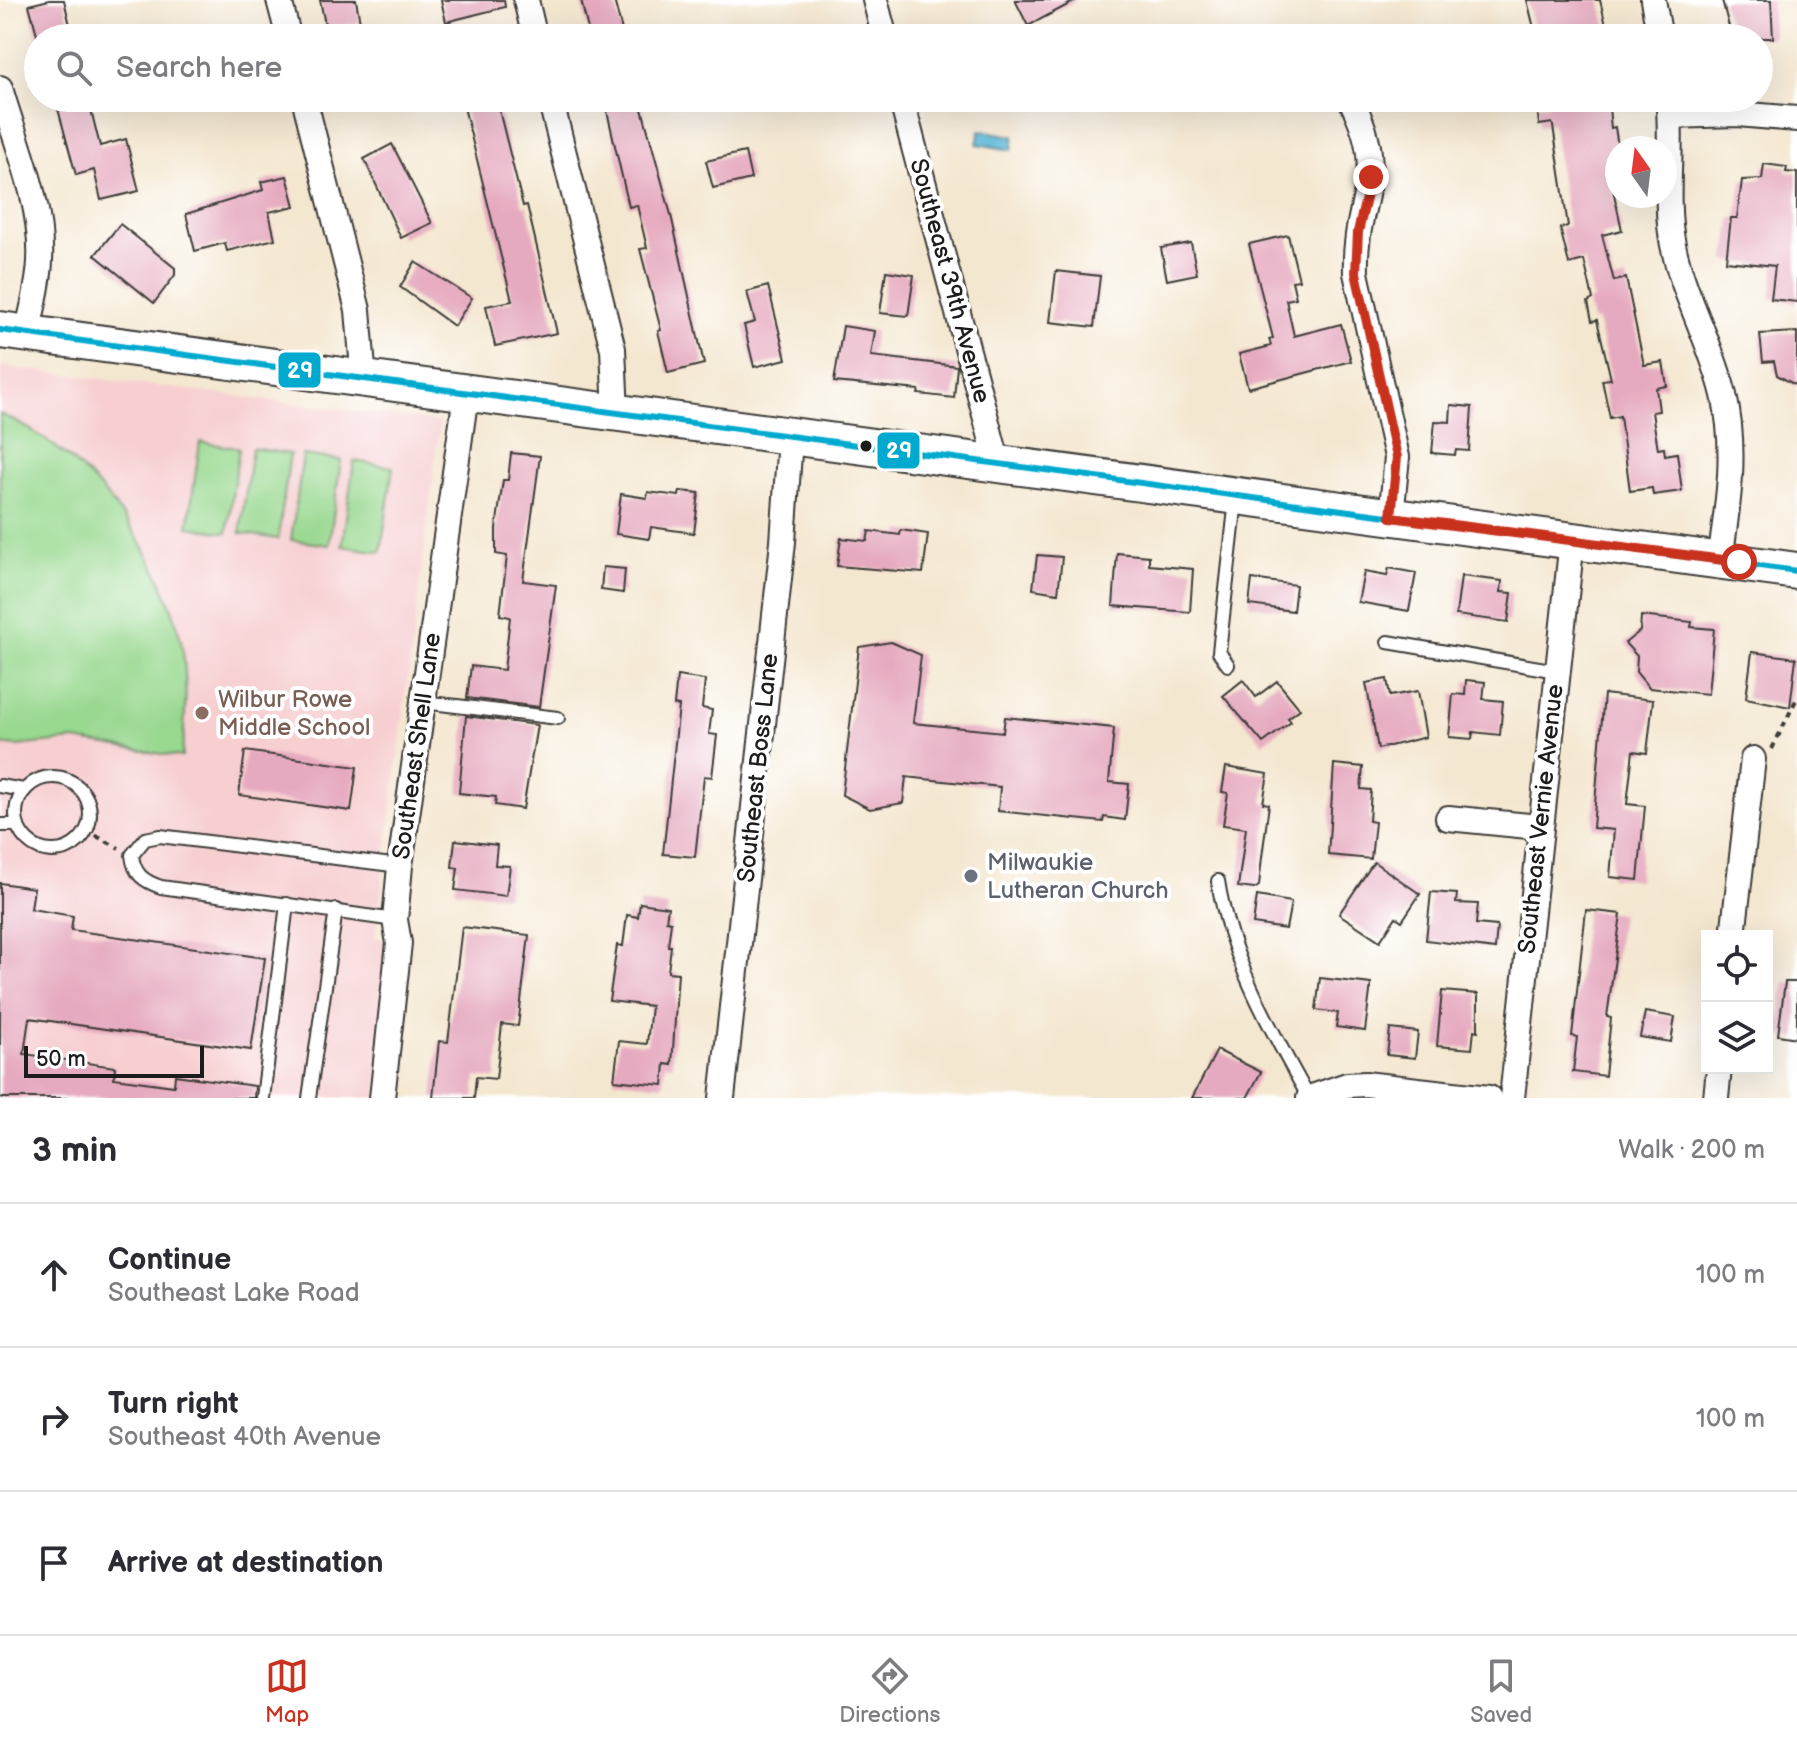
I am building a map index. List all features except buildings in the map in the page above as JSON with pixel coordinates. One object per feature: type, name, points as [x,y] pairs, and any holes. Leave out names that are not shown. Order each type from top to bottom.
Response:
[{"type":"main road","points":[[14,332],[1797,571]]},
{"type":"street","points":[[279,0],[285,24]]},
{"type":"street","points":[[526,0],[532,24]]},
{"type":"street","points":[[875,0],[881,24]]},
{"type":"street","points":[[1653,0],[1657,24]]},
{"type":"street","points":[[0,88],[35,207],[39,235],[38,281],[14,332]]},
{"type":"street","points":[[308,112],[358,310],[364,381]]},
{"type":"street","points":[[554,112],[613,349],[616,413]]},
{"type":"street","name":"Southeast 39th Avenue","points":[[905,112],[998,464]]},
{"type":"street","points":[[1357,112],[1370,151],[1371,177],[1355,250],[1356,273],[1397,457],[1391,517]]},
{"type":"street","points":[[1669,112],[1667,177],[1673,242],[1688,300],[1724,394],[1731,439],[1731,483],[1720,560]]},
{"type":"street","points":[[1718,112],[1797,119]]},
{"type":"street","name":"Southeast Shell Lane","points":[[382,1098],[399,943],[395,920],[400,866],[466,394]]},
{"type":"street","name":"Southeast Boss Lane","points":[[722,1098],[781,556],[790,438]]},
{"type":"street","name":"Southeast Vernie Avenue","points":[[1512,1098],[1572,540]]},
{"type":"street","points":[[1734,930],[1753,759]]},
{"type":"street","points":[[1448,818],[1539,827]]},
{"type":"street","points":[[1716,1098],[1718,1074]]},
{"type":"street","points":[[1309,1098],[1347,1085],[1365,1084],[1489,1098]]},
{"type":"lane","points":[[1228,665],[1219,652],[1236,496]]},
{"type":"lane","points":[[1388,642],[1557,671]]},
{"type":"lane","points":[[423,702],[558,718]]},
{"type":"lane","points":[[58,777],[78,787],[88,802],[90,819],[81,839],[64,850],[44,851],[26,840],[17,825],[17,805],[24,790],[39,780],[58,777]]},
{"type":"lane","points":[[0,786],[24,790]]},
{"type":"lane","points":[[0,825],[17,825]]},
{"type":"lane","points":[[395,920],[149,883],[133,867],[132,855],[145,839],[160,836],[400,866]]},
{"type":"lane","points":[[1218,881],[1222,907],[1261,1010],[1309,1098]]},
{"type":"lane","points":[[263,1098],[287,904]]},
{"type":"lane","points":[[309,1098],[336,910]]},
{"type":"path","points":[[1753,759],[1775,747],[1797,698]]},
{"type":"path","points":[[85,830],[132,855]]},
{"type":"shaded area","name":"Wilbur Rowe Middle School","points":[[0,366],[440,422],[375,938],[393,942],[378,1098],[0,1098]]},
{"type":"green space","points":[[0,414],[31,430],[87,475],[112,502],[152,563],[167,596],[182,645],[186,693],[182,757],[74,740],[16,746],[0,744]]},
{"type":"green space","points":[[200,442],[239,448],[227,533],[188,527]]},
{"type":"green space","points":[[252,448],[290,454],[278,539],[240,533]]},
{"type":"green space","points":[[303,455],[341,460],[329,545],[291,540]]},
{"type":"green space","points":[[354,461],[393,467],[381,552],[342,546]]},
{"type":"water","points":[[980,130],[1014,136],[1012,150],[977,144]]},
{"type":"transit line","name":"29","points":[[0,330],[1797,571]]},
{"type":"place","name":"Wilbur Rowe Middle School","points":[[202,713]]},
{"type":"place","name":"Milwaukie Lutheran Church","points":[[971,876]]},
{"type":"route","points":[[1371,177],[1355,250],[1356,273],[1397,457],[1391,517],[1739,562]]}]
